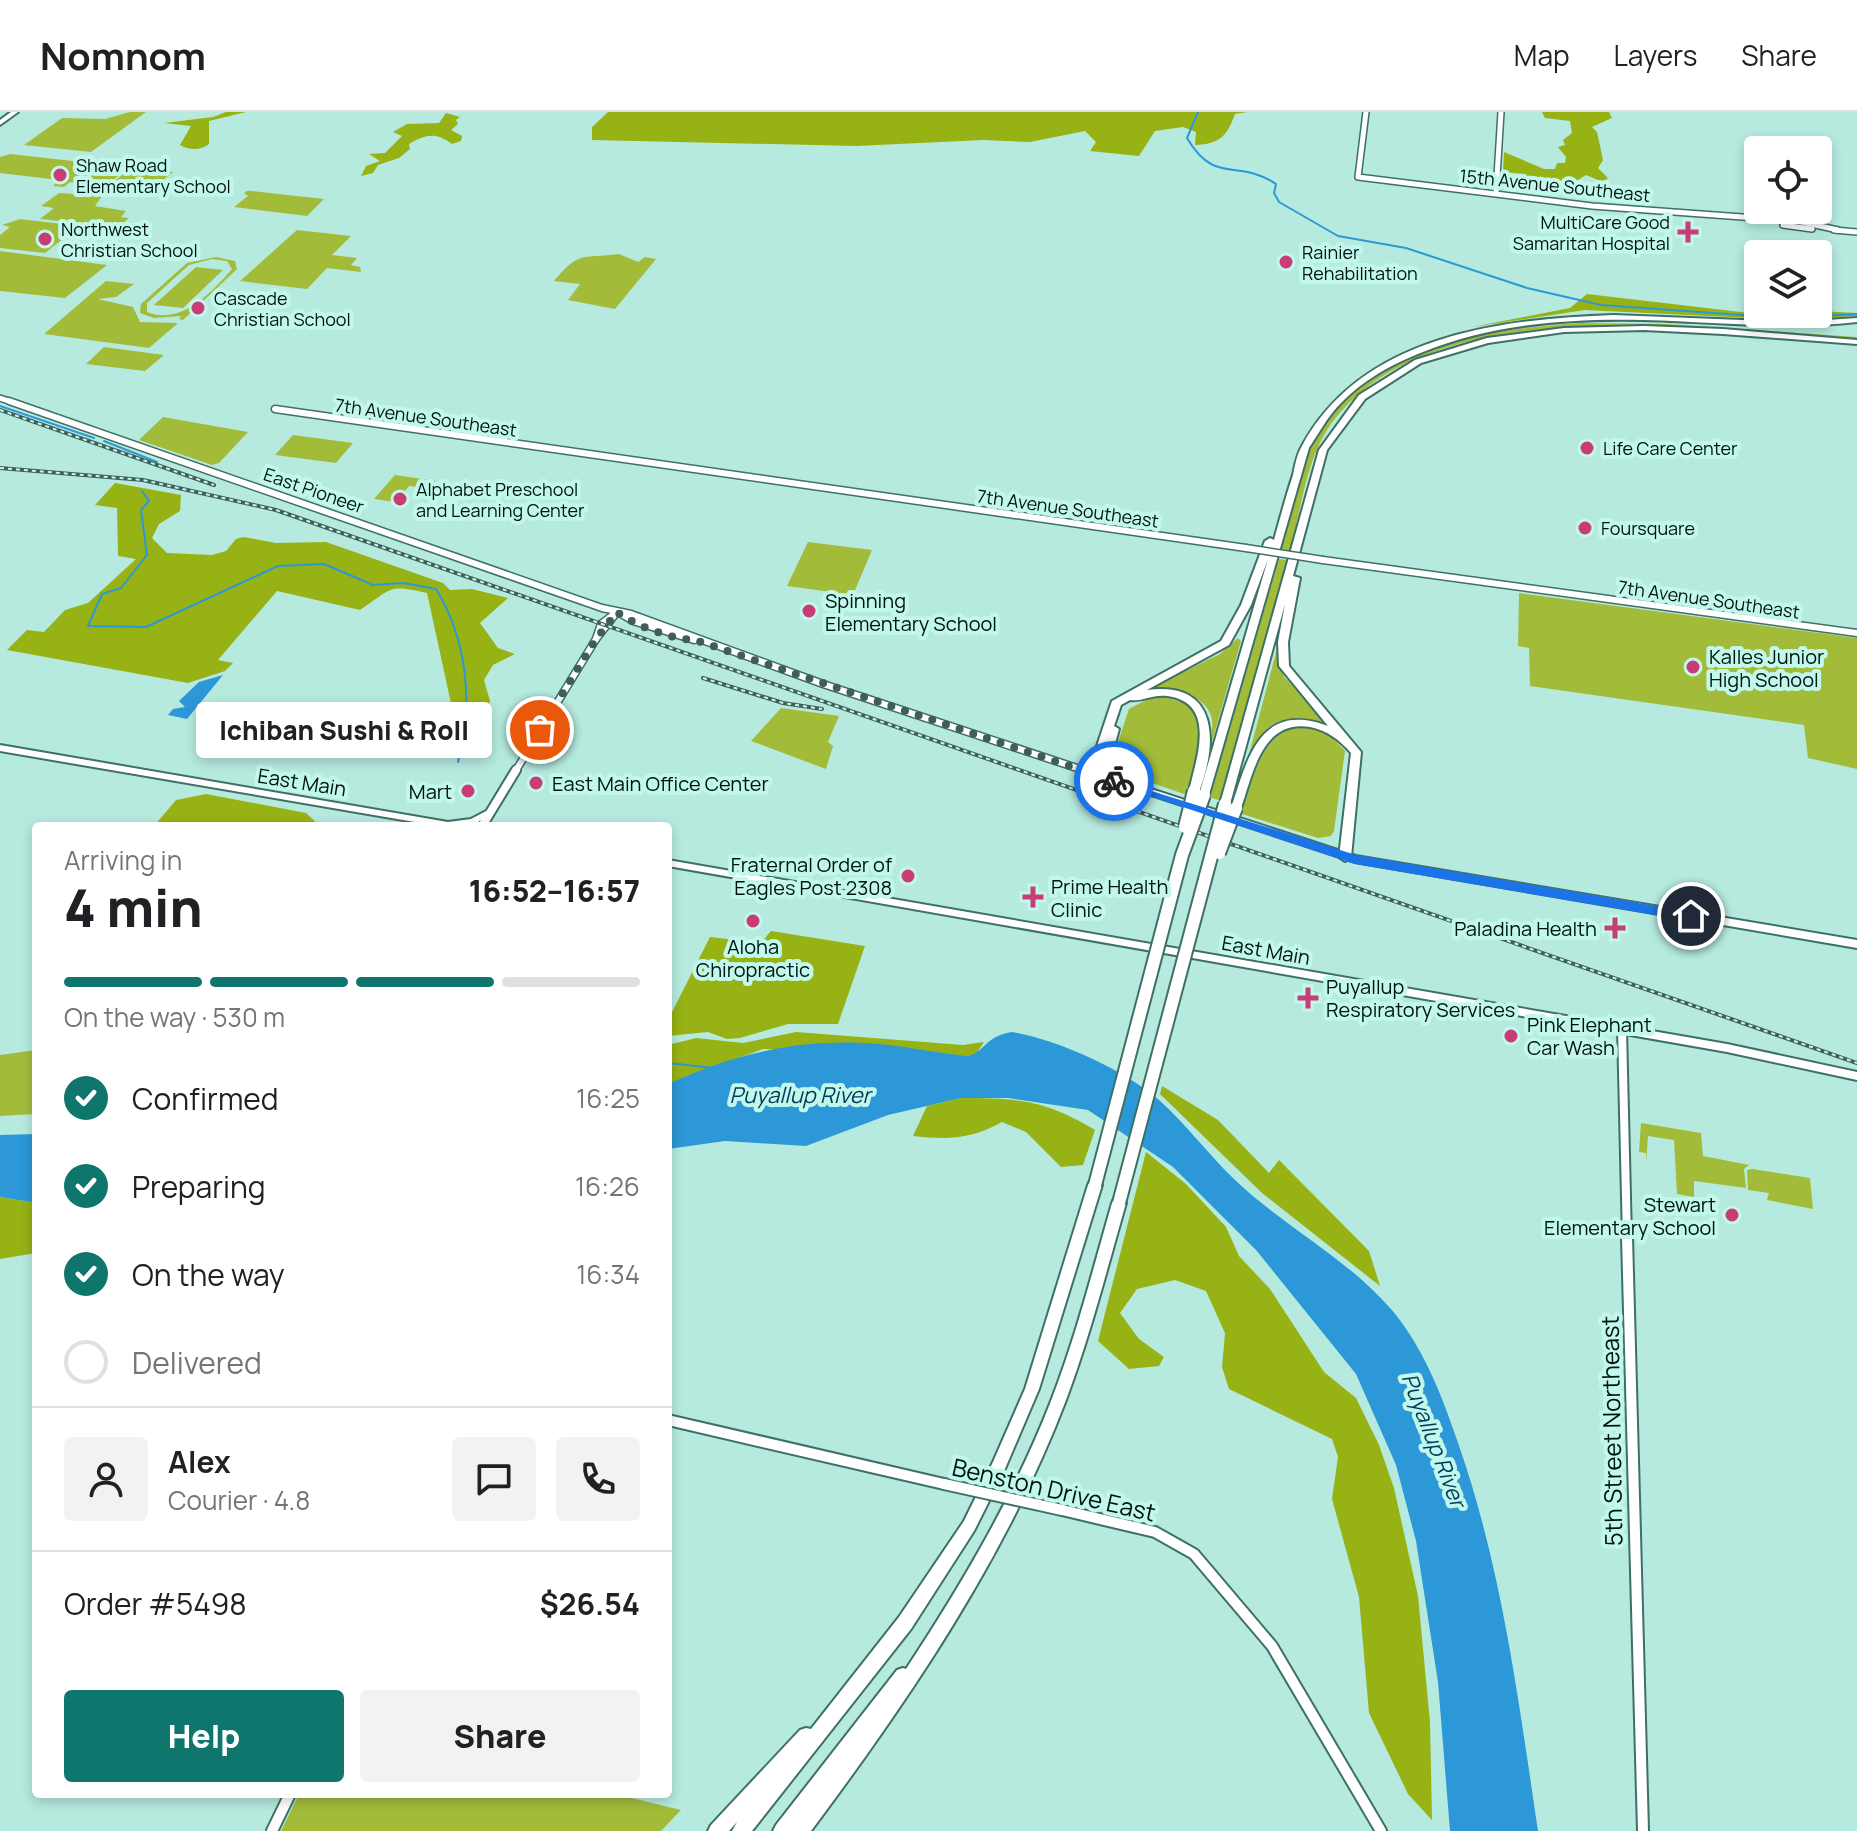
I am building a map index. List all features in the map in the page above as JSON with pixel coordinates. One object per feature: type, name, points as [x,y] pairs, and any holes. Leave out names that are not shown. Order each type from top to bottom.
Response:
[{"type":"highway","points":[[741,1831],[905,1623],[969,1526],[1032,1389],[1095,1185],[1199,793],[1305,448],[1320,420],[1340,398],[1368,376],[1416,352],[1479,332],[1633,317],[1789,325],[1857,320]]},
{"type":"highway","points":[[1589,319],[1857,334]]},
{"type":"highway","points":[[1648,328],[1857,351]]},
{"type":"highway","points":[[800,1831],[899,1695],[1000,1531],[1048,1427],[1119,1203],[1195,911],[1230,806],[1323,450],[1337,423],[1367,394],[1411,366],[1472,344],[1534,332],[1648,328],[1857,342]]},
{"type":"highway","points":[[1097,775],[1116,703],[1210,653],[1231,636],[1291,495]]},
{"type":"highway","points":[[1310,497],[1283,661],[1291,678],[1356,752],[1341,856]]},
{"type":"highway","points":[[1097,775],[1126,703],[1145,693],[1165,693],[1193,702],[1207,720],[1199,793]]},
{"type":"highway","points":[[1230,806],[1270,730],[1292,723],[1327,729],[1343,741],[1351,757],[1341,856]]},
{"type":"highway","points":[[782,1831],[937,1633]]},
{"type":"highway","points":[[717,1831],[780,1761],[832,1712]]},
{"type":"main road","points":[[0,123],[15,112]]},
{"type":"main road","name":"East Main","points":[[0,748],[432,822]]},
{"type":"main road","name":"East Pioneer","points":[[1097,775],[1341,856],[1857,944]]},
{"type":"main road","points":[[473,822],[490,812]]},
{"type":"main road","name":"East Main","points":[[672,864],[1622,1029],[1804,1062],[1857,1076]]},
{"type":"street","name":"15th Avenue Southeast","points":[[1366,112],[1358,177],[1857,232]]},
{"type":"street","points":[[1496,193],[1501,112]]},
{"type":"street","name":"East Pioneer","points":[[0,398],[617,612],[627,619],[684,640],[695,640],[1097,775]]},
{"type":"street","name":"7th Avenue Southeast","points":[[275,409],[1323,560],[1857,633]]},
{"type":"street","points":[[484,822],[596,639],[617,612]]},
{"type":"street","name":"5th Street Northeast","points":[[1622,1029],[1643,1831]]},
{"type":"street","name":"Benston Drive East","points":[[672,1421],[1155,1532],[1194,1554],[1272,1646],[1381,1831]]},
{"type":"street","points":[[272,1831],[288,1798]]},
{"type":"green space","points":[[130,112],[146,112],[91,152],[24,145],[62,118],[105,119]]},
{"type":"green space","points":[[226,112],[246,112],[209,121],[209,144],[198,149],[180,145],[191,126],[164,123],[213,117]]},
{"type":"green space","points":[[608,112],[1247,112],[1235,114],[1225,133],[1211,143],[1195,145],[1196,132],[1183,127],[1155,131],[1139,156],[1090,151],[1096,142],[1085,131],[1030,142],[983,140],[856,146],[592,140],[592,127]]},
{"type":"green space","points":[[1542,112],[1609,112],[1612,118],[1592,127],[1597,132],[1603,160],[1598,168],[1608,178],[1603,182],[1586,175],[1578,180],[1534,188],[1526,174],[1503,172],[1504,152],[1544,169],[1555,169],[1557,163],[1565,163],[1566,157],[1558,147],[1565,145],[1563,140],[1572,133],[1570,121],[1545,118]]},
{"type":"green space","points":[[446,113],[460,117],[451,130],[462,136],[461,141],[452,144],[436,136],[421,138],[409,144],[410,149],[399,158],[378,165],[373,173],[361,176],[366,166],[380,161],[369,154],[385,153],[402,136],[393,132],[407,124],[439,123]]},
{"type":"green space","points":[[10,154],[128,168],[103,188],[70,182],[64,187],[53,186],[59,180],[0,173],[0,157]]},
{"type":"green space","points":[[152,169],[173,172],[143,196],[101,191],[126,172],[149,173]]},
{"type":"green space","points":[[59,193],[102,196],[95,206],[126,211],[121,217],[129,218],[119,227],[40,219],[54,208],[41,206]]},
{"type":"green space","points":[[244,193],[324,199],[307,216],[234,207],[248,196]]},
{"type":"green space","points":[[20,219],[79,226],[45,253],[0,248],[0,235],[10,227],[2,225]]},
{"type":"green space","points":[[297,230],[351,236],[332,255],[357,258],[351,265],[360,267],[361,272],[327,268],[307,289],[240,281]]},
{"type":"green space","points":[[0,251],[107,265],[65,298],[0,291]]},
{"type":"green space","points":[[619,254],[638,262],[645,257],[656,259],[615,309],[568,300],[580,284],[554,281],[576,260]]},
{"type":"green space","points":[[216,257],[235,261],[237,269],[183,320],[179,319],[181,316],[154,318],[140,313],[141,304],[187,263]],"holes":[[[212,259],[227,261],[232,269],[195,304],[172,314],[147,312],[147,303],[189,265]]]},
{"type":"green space","points":[[196,267],[223,270],[183,308],[154,305]]},
{"type":"green space","points":[[106,281],[134,284],[116,297],[98,299],[133,307],[140,322],[178,323],[149,348],[44,334]]},
{"type":"green space","points":[[1587,294],[1744,312],[1744,318],[1585,310],[1472,327],[1570,308]]},
{"type":"green space","points":[[1832,312],[1857,313],[1857,316],[1832,317]]},
{"type":"green space","points":[[1580,323],[1666,324],[1857,337],[1857,340],[1653,326],[1576,327],[1502,335],[1434,352],[1376,381],[1331,424],[1310,469],[1290,551],[1281,550],[1311,446],[1340,404],[1367,380],[1399,362],[1471,338],[1509,330]]},
{"type":"green space","points":[[104,347],[164,355],[145,371],[86,364]]},
{"type":"green space","points":[[163,417],[248,432],[219,463],[212,465],[139,440]]},
{"type":"green space","points":[[293,435],[353,443],[336,463],[275,455]]},
{"type":"green space","points":[[395,475],[436,481],[430,488],[409,486],[396,502],[374,499]]},
{"type":"green space","points":[[115,483],[181,495],[180,511],[159,524],[152,538],[167,553],[212,555],[226,551],[236,539],[243,537],[276,543],[326,542],[443,583],[450,590],[472,589],[508,598],[480,623],[498,648],[515,654],[493,665],[484,680],[490,701],[477,728],[489,730],[475,756],[445,751],[452,708],[427,593],[391,590],[360,610],[277,591],[218,660],[233,663],[225,671],[188,683],[7,650],[27,630],[44,632],[65,610],[88,603],[136,559],[118,556],[117,508],[95,505]]},
{"type":"green space","points":[[808,542],[872,550],[853,595],[787,586]]},
{"type":"green space","points":[[1279,559],[1287,560],[1221,801],[1210,797]]},
{"type":"green space","name":"Kalles Junior High School","points":[[1519,593],[1857,638],[1857,769],[1808,758],[1804,725],[1530,686],[1529,648],[1518,646]]},
{"type":"green space","points":[[1238,638],[1241,641],[1211,745],[1212,719],[1202,703],[1184,694],[1144,691],[1220,654]]},
{"type":"green space","points":[[1278,645],[1284,677],[1335,727],[1294,719],[1275,724],[1259,738],[1246,766]]},
{"type":"green space","points":[[1165,697],[1190,705],[1200,724],[1200,748],[1187,795],[1120,772],[1112,760],[1129,709],[1148,699]]},
{"type":"green space","points":[[781,708],[839,716],[828,742],[833,746],[826,769],[751,741]]},
{"type":"green space","points":[[1307,727],[1327,732],[1345,751],[1331,836],[1318,838],[1239,813],[1269,745],[1291,729]]},
{"type":"green space","points":[[206,794],[306,813],[316,822],[157,822],[176,800]]},
{"type":"green space","points":[[771,931],[865,946],[838,1024],[788,1024],[727,1039],[708,1032],[672,1036],[672,1012],[710,937],[761,943]]},
{"type":"green space","points":[[796,1032],[963,1045],[984,1042],[976,1054],[967,1056],[763,1049],[672,1083],[672,1044],[696,1038],[743,1043]]},
{"type":"green space","points":[[32,1051],[32,1114],[0,1116],[0,1055]]},
{"type":"green space","points":[[1162,1086],[1218,1120],[1269,1173],[1279,1160],[1369,1251],[1380,1286],[1262,1193],[1160,1094]]},
{"type":"green space","points":[[961,1098],[1016,1100],[1046,1107],[1077,1120],[1095,1130],[1083,1165],[1061,1167],[1026,1132],[1002,1122],[959,1137],[913,1136],[927,1106]]},
{"type":"green space","points":[[1641,1123],[1701,1133],[1703,1156],[1749,1165],[1744,1169],[1746,1188],[1694,1181],[1694,1197],[1677,1194],[1674,1140],[1648,1136],[1646,1164],[1646,1153],[1639,1152]]},
{"type":"green space","points":[[1146,1152],[1186,1184],[1226,1227],[1239,1256],[1270,1289],[1324,1372],[1356,1398],[1379,1445],[1394,1488],[1418,1596],[1430,1722],[1432,1820],[1408,1794],[1369,1713],[1359,1597],[1332,1499],[1338,1457],[1332,1439],[1229,1389],[1222,1367],[1225,1333],[1206,1291],[1175,1280],[1137,1289],[1120,1313],[1139,1339],[1164,1357],[1159,1366],[1129,1369],[1098,1341]]},
{"type":"green space","points":[[1747,1170],[1810,1178],[1813,1209],[1767,1200],[1769,1193],[1748,1190]]},
{"type":"green space","points":[[0,1197],[32,1202],[32,1254],[0,1259]]},
{"type":"green space","points":[[297,1798],[632,1798],[681,1810],[661,1831],[281,1831]]},
{"type":"water","points":[[223,675],[187,719],[168,715],[173,709],[185,707],[179,701],[199,682]]},
{"type":"water","name":"Puyallup River","points":[[1012,1032],[1049,1041],[1109,1067],[1145,1089],[1169,1109],[1254,1197],[1338,1260],[1378,1295],[1406,1329],[1432,1375],[1445,1407],[1486,1536],[1507,1633],[1538,1831],[1450,1831],[1438,1682],[1416,1541],[1396,1465],[1356,1374],[1256,1250],[1173,1167],[1088,1110],[1008,1098],[961,1098],[888,1115],[806,1146],[725,1141],[672,1148],[672,1082],[715,1065],[787,1047],[837,1043],[889,1045],[967,1056],[1003,1034]]},
{"type":"water","points":[[32,1134],[32,1202],[0,1197],[0,1135]]},
{"type":"waterway","points":[[1198,112],[1187,138],[1207,162],[1250,173],[1276,184],[1274,193],[1279,202],[1338,236],[1406,248],[1527,288],[1601,305],[1784,318],[1857,314]]},
{"type":"waterway","points":[[0,406],[94,438]]},
{"type":"waterway","points":[[104,441],[157,462]]},
{"type":"waterway","points":[[142,491],[149,501],[141,510],[147,555],[121,588],[102,594],[88,626],[146,627],[278,566],[324,564],[373,585],[404,583],[436,589],[455,629],[465,673],[466,718],[458,762]]},
{"type":"waterway","points":[[672,1063],[714,1068]]},
{"type":"railway","points":[[0,410],[214,485]]},
{"type":"railway","points":[[0,468],[143,480],[276,510],[1857,1063]]},
{"type":"railway","points":[[703,678],[783,703],[822,709]]},
{"type":"way so far","points":[[540,730],[596,639],[615,620],[617,612],[627,619],[684,640],[695,640],[1114,781]]},
{"type":"place","name":"Shaw Road Elementary School","points":[[60,175]]},
{"type":"place","name":"MultiCare Good Samaritan Hospital","points":[[1688,232]]},
{"type":"place","name":"Northwest Christian School","points":[[45,239]]},
{"type":"place","name":"Rainier Rehabilitation","points":[[1286,262]]},
{"type":"place","name":"Cascade Christian School","points":[[198,308]]},
{"type":"place","name":"Life Care Center","points":[[1587,448]]},
{"type":"place","name":"Alphabet Preschool and Learning Center","points":[[400,499]]},
{"type":"place","name":"Foursquare","points":[[1585,528]]},
{"type":"place","name":"Spinning Elementary School","points":[[809,611]]},
{"type":"place","name":"Kalles Junior High School","points":[[1693,667]]},
{"type":"place","name":"Ichiban Sushi & Roll","points":[[540,730]]},
{"type":"place","name":"East Main Office Center","points":[[536,783]]},
{"type":"place","name":"Mart","points":[[468,791]]},
{"type":"place","name":"Fraternal Order of Eagles Post 2308","points":[[908,876]]},
{"type":"place","name":"Prime Health Clinic","points":[[1033,897]]},
{"type":"place","name":"Aloha Chiropractic","points":[[753,921]]},
{"type":"place","name":"Paladina Health","points":[[1615,928]]},
{"type":"place","name":"Puyallup Respiratory Services","points":[[1308,998]]},
{"type":"place","name":"Pink Elephant Car Wash","points":[[1511,1036]]},
{"type":"place","name":"Stewart Elementary School","points":[[1732,1215]]},
{"type":"route","points":[[1114,781],[1305,846],[1355,859],[1691,916]]}]
